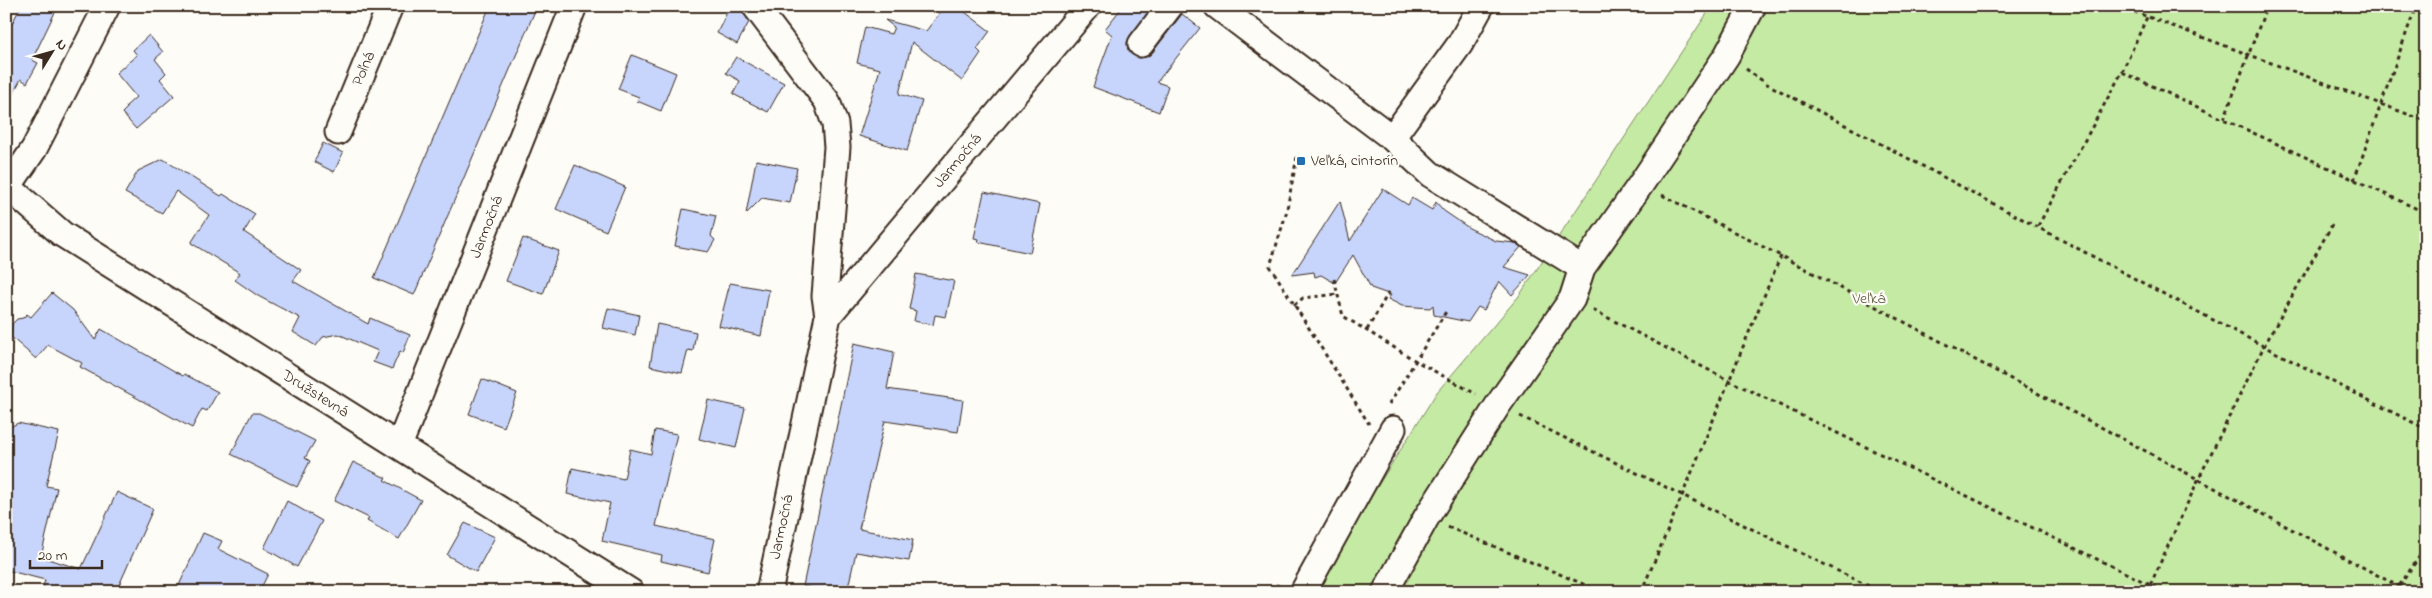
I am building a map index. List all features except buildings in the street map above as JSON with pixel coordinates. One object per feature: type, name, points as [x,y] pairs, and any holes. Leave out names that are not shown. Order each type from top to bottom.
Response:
[{"type":"street","points":[[7,186],[34,149],[107,6]]},
{"type":"street","name":"Poľná","points":[[338,132],[390,6]]},
{"type":"street","name":"Jarmočná","points":[[399,446],[574,6]]},
{"type":"street","name":"Jarmočná","points":[[755,6],[827,101],[835,124],[836,156],[825,296],[828,316],[768,592]]},
{"type":"street","name":"Jarmočná","points":[[828,316],[1088,6]]},
{"type":"street","points":[[1141,44],[1170,6]]},
{"type":"street","points":[[1217,6],[1392,138],[1430,174],[1582,268]]},
{"type":"street","points":[[1392,138],[1460,44],[1481,6]]},
{"type":"street","points":[[1385,592],[1426,518],[1498,406],[1572,299],[1582,268],[1641,184],[1726,55],[1753,6]]},
{"type":"street","name":"Družstevná","points":[[7,186],[62,234],[631,592]]},
{"type":"street","points":[[1303,592],[1385,422]]},
{"type":"path","points":[[2118,6],[2426,122]]},
{"type":"path","points":[[2224,119],[2267,6]]},
{"type":"path","points":[[2354,180],[2416,6]]},
{"type":"path","points":[[2038,226],[2122,72],[2147,17]]},
{"type":"path","points":[[1726,55],[1767,84],[2038,226],[2263,348],[2426,429]]},
{"type":"path","points":[[2122,72],[2426,213]]},
{"type":"path","points":[[1297,157],[1286,214],[1270,266],[1294,304],[1385,422],[1416,361],[1447,310]]},
{"type":"path","points":[[1641,184],[1781,256],[2199,478],[2408,592]]},
{"type":"path","points":[[2147,592],[2199,478],[2263,348],[2332,225]]},
{"type":"path","points":[[1641,592],[1684,494],[1728,380],[1781,256]]},
{"type":"path","points":[[1334,279],[1343,316],[1416,361],[1498,406],[1684,494],[1881,592]]},
{"type":"path","points":[[1366,330],[1390,290]]},
{"type":"path","points":[[1294,304],[1303,298],[1338,294]]},
{"type":"path","points":[[1572,299],[1728,380],[2165,592]]},
{"type":"path","points":[[1426,518],[1602,592]]},
{"type":"path","points":[[2395,592],[2426,547]]},
{"type":"green space","name":"Veľká","points":[[1712,6],[2426,6],[2426,592],[1313,592],[1319,579],[1437,392],[1519,296]]},
{"type":"place","name":"Veľká, cintorín","points":[[1301,161]]}]
